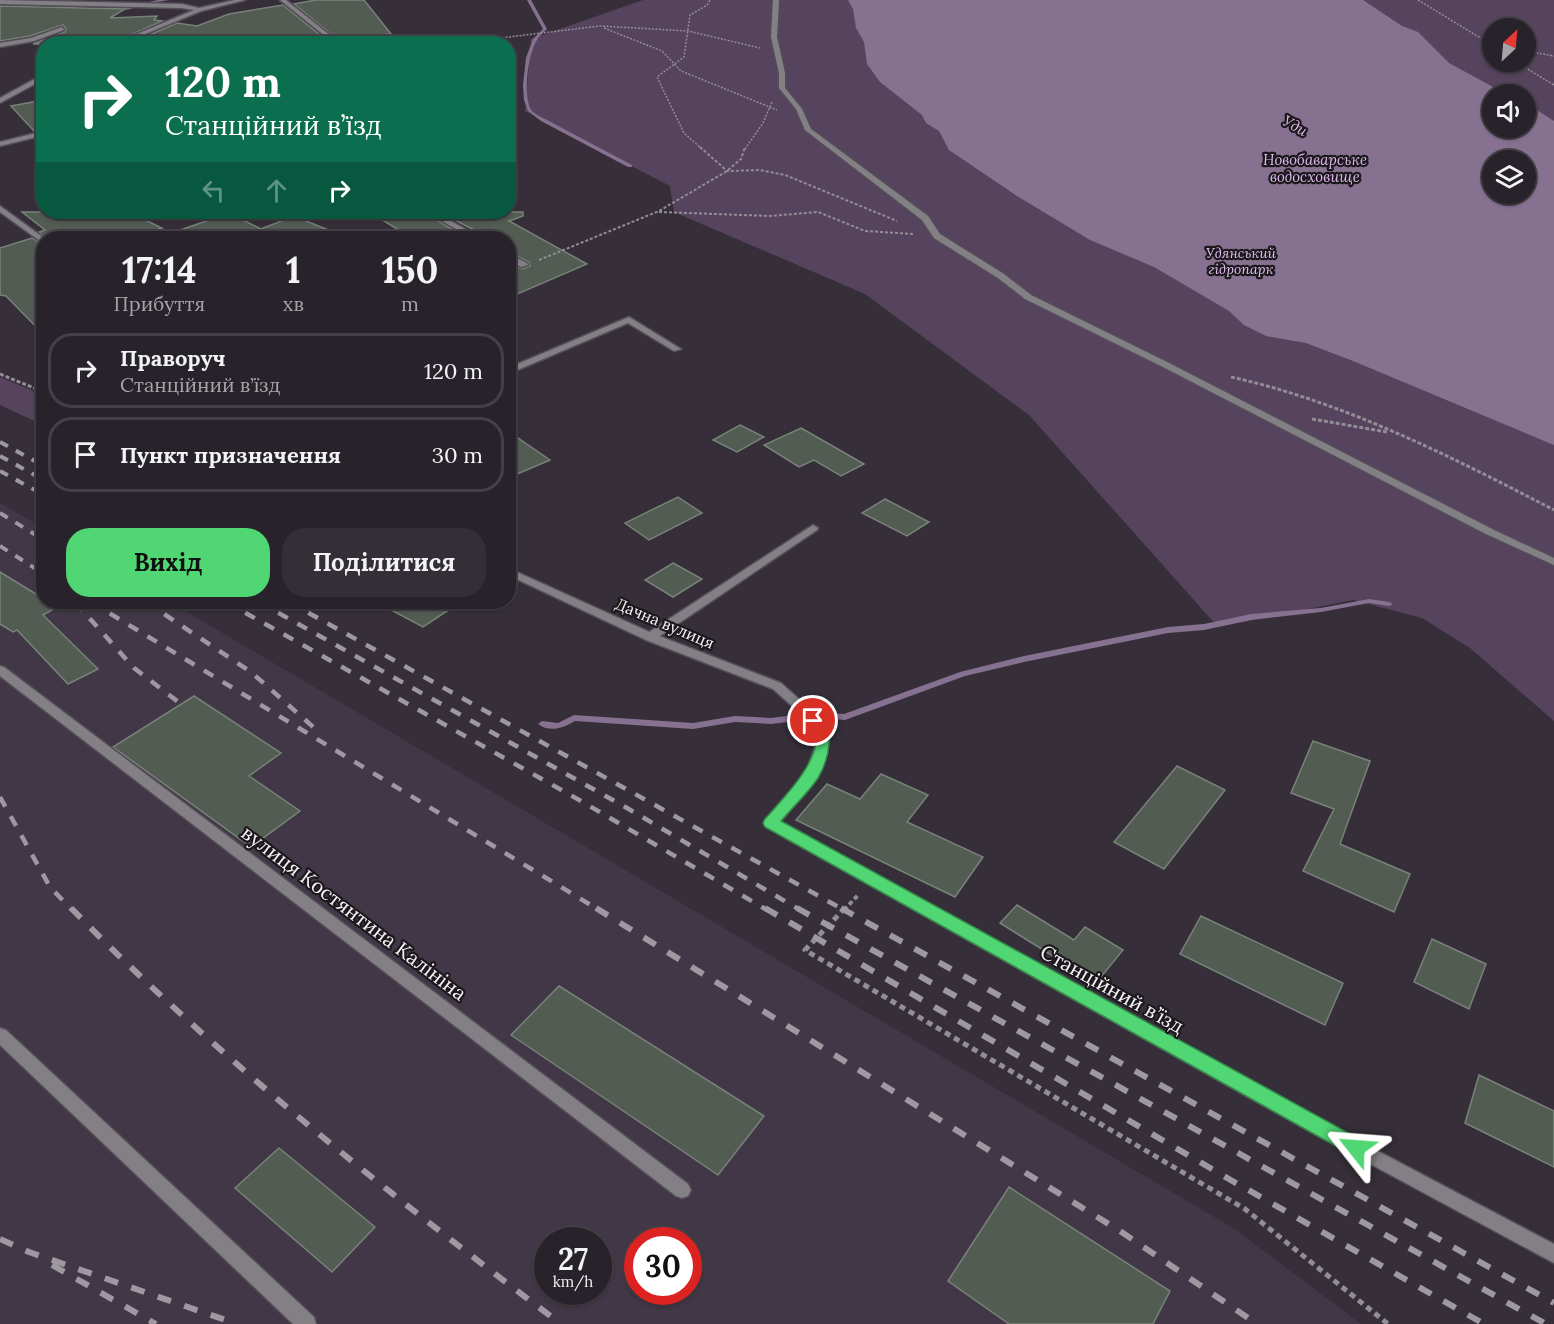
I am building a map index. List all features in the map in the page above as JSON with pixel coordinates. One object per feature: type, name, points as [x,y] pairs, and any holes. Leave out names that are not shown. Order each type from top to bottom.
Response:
[{"type":"street","points":[[134,36],[199,10],[242,0]]},
{"type":"street","points":[[283,0],[329,36]]},
{"type":"street","points":[[776,0],[774,37],[779,55],[782,88],[799,109],[808,130],[925,218],[937,236],[1001,276],[1028,297],[1166,364],[1490,532],[1554,562]]},
{"type":"street","points":[[0,2],[182,6],[199,10]]},
{"type":"street","points":[[43,36],[62,29]]},
{"type":"street","points":[[0,45],[36,39]]},
{"type":"street","points":[[0,101],[36,81]]},
{"type":"street","points":[[0,144],[36,135]]},
{"type":"street","points":[[0,208],[36,236]]},
{"type":"street","points":[[443,219],[464,231]]},
{"type":"street","points":[[516,263],[520,267]]},
{"type":"street","points":[[516,368],[629,320],[677,349]]},
{"type":"street","points":[[650,637],[813,528]]},
{"type":"street","name":"Дачна вулиця","points":[[516,575],[650,637],[777,686],[805,711]]},
{"type":"street","name":"вулиця Костянтина Калініна","points":[[0,669],[682,1190]]},
{"type":"street","name":"Станційний в’їзд","points":[[805,711],[821,731],[823,741],[812,775],[771,823],[1317,1126],[1554,1254]]},
{"type":"street","points":[[0,1035],[307,1324]]},
{"type":"path","points":[[710,0],[707,5],[690,15],[684,57],[657,77],[684,133],[727,171],[760,170],[785,175],[852,204],[937,236]]},
{"type":"path","points":[[1418,0],[1482,39]]},
{"type":"path","points":[[600,26],[662,51],[681,71],[770,106]]},
{"type":"path","points":[[512,36],[600,26],[688,31],[779,55]]},
{"type":"path","points":[[1536,53],[1554,56]]},
{"type":"path","points":[[1533,72],[1554,85]]},
{"type":"path","points":[[520,267],[658,212],[727,171],[741,159],[747,143],[763,123],[770,106],[782,88]]},
{"type":"path","points":[[658,212],[770,216],[818,212],[865,231],[937,236]]},
{"type":"path","points":[[0,374],[36,389]]},
{"type":"path","points":[[1222,376],[1270,385],[1394,433],[1488,475],[1554,510]]},
{"type":"path","points":[[872,880],[805,950],[1245,1209],[1388,1324]]},
{"type":"shaded area","points":[[0,503],[36,524],[36,609],[182,609],[1233,1228],[1361,1324],[0,1324]]},
{"type":"green space","name":"Удянський гідропарк","points":[[643,0],[1554,0],[1554,721],[1470,648],[1422,618],[1353,600],[1218,627],[1029,415],[865,294],[674,212],[670,186],[525,111],[531,39]]},
{"type":"green space","points":[[0,377],[36,392],[36,422],[0,405]]},
{"type":"water","name":"Новобаварське водосховище","points":[[848,0],[1363,0],[1402,26],[1418,32],[1449,63],[1488,84],[1482,84],[1482,138],[1536,138],[1536,109],[1554,121],[1554,445],[1306,343],[1266,336],[1244,325],[1229,311],[1154,267],[1090,240],[1017,196],[949,150],[939,131],[926,123],[922,115],[880,82],[867,64],[864,42],[856,28],[853,9]]},
{"type":"building","points":[[316,0],[364,0],[391,34],[333,36],[294,4]]},
{"type":"building","points":[[283,5],[321,36],[147,36],[177,23],[197,26],[229,14]]},
{"type":"building","points":[[0,6],[125,9],[110,18],[157,16],[154,20],[162,21],[129,36],[54,36],[65,32],[63,25],[30,36],[0,41]]},
{"type":"building","points":[[36,101],[36,131],[34,131],[11,106]]},
{"type":"building","points":[[22,212],[36,212],[36,219],[143,219],[162,228],[153,231],[42,231],[45,230]]},
{"type":"building","points":[[516,212],[523,212],[523,216],[516,218]]},
{"type":"building","points":[[212,219],[241,219],[261,229],[286,219],[301,219],[331,231],[177,231]]},
{"type":"building","points":[[381,219],[435,219],[455,231],[400,231]]},
{"type":"building","points":[[453,219],[515,219],[509,221],[587,264],[516,295],[516,266],[522,269],[530,266],[529,262],[516,256],[516,231],[476,231]]},
{"type":"building","points":[[32,238],[36,241],[36,327],[6,296],[0,295],[0,248]]},
{"type":"building","points":[[740,425],[764,437],[737,452],[713,440]]},
{"type":"building","points":[[801,428],[864,464],[841,476],[814,460],[799,467],[764,445]]},
{"type":"building","points":[[516,437],[550,460],[516,475]]},
{"type":"building","points":[[678,497],[702,513],[649,540],[625,523]]},
{"type":"building","points":[[885,499],[929,522],[907,536],[862,513]]},
{"type":"building","points":[[673,563],[702,579],[673,597],[645,580]]},
{"type":"building","points":[[0,572],[36,594],[36,609],[54,609],[43,615],[98,669],[68,684],[17,630],[13,632],[0,624]]},
{"type":"building","points":[[389,609],[450,609],[423,627]]},
{"type":"building","points":[[194,696],[281,753],[249,776],[300,811],[251,847],[113,747]]},
{"type":"building","points":[[1313,741],[1370,761],[1340,844],[1410,874],[1394,912],[1303,871],[1334,809],[1291,793]]},
{"type":"building","points":[[1177,766],[1225,790],[1164,869],[1114,842]]},
{"type":"building","points":[[881,774],[928,795],[907,822],[983,857],[955,897],[796,820],[827,784],[860,799]]},
{"type":"building","points":[[1017,905],[1074,940],[1085,927],[1123,950],[1096,983],[1000,923]]},
{"type":"building","points":[[1201,916],[1343,983],[1325,1025],[1180,954]]},
{"type":"building","points":[[1432,939],[1486,964],[1469,1009],[1414,982]]},
{"type":"building","points":[[559,986],[764,1116],[718,1175],[511,1035]]},
{"type":"building","points":[[1479,1075],[1554,1111],[1554,1167],[1465,1123]]},
{"type":"building","points":[[279,1148],[375,1227],[332,1272],[235,1188]]},
{"type":"building","points":[[1009,1187],[1170,1291],[1153,1324],[1009,1324],[948,1281]]},
{"type":"waterway","points":[[151,2],[167,0]]},
{"type":"waterway","points":[[529,0],[545,29],[535,39],[528,58],[525,85],[526,100],[530,111],[630,166]]},
{"type":"waterway","points":[[114,10],[131,8]]},
{"type":"waterway","points":[[542,724],[559,726],[574,718],[693,726],[735,719],[771,721],[820,715],[845,717],[963,674],[1024,659],[1168,630],[1204,627],[1251,617],[1321,610],[1369,601],[1389,604]]},
{"type":"railway","points":[[0,442],[36,462]]},
{"type":"railway","points":[[0,456],[36,476]]},
{"type":"railway","points":[[0,471],[36,491]]},
{"type":"railway","points":[[0,513],[36,535]]},
{"type":"railway","points":[[0,546],[36,569]]},
{"type":"railway","points":[[81,609],[134,668],[181,704]]},
{"type":"railway","points":[[103,609],[599,910]]},
{"type":"railway","points":[[156,609],[251,672],[320,733]]},
{"type":"railway","points":[[238,609],[581,801],[767,910]]},
{"type":"railway","points":[[272,609],[627,808],[800,910]]},
{"type":"railway","points":[[302,609],[844,910]]},
{"type":"railway","points":[[0,797],[50,887],[72,910]]},
{"type":"railway","points":[[71,908],[128,965],[308,1125],[433,1226],[561,1324]]},
{"type":"railway","points":[[596,908],[1120,1231],[1257,1324]]},
{"type":"railway","points":[[765,908],[1229,1179],[1484,1324]]},
{"type":"railway","points":[[797,908],[1546,1324]]},
{"type":"railway","points":[[841,908],[1554,1303]]},
{"type":"railway","points":[[0,1239],[29,1252],[237,1324]]},
{"type":"railway","points":[[52,1265],[156,1324]]},
{"type":"route","points":[[813,721],[821,731],[823,741],[812,775],[771,823],[1356,1148]]},
{"type":"water label","name":"Уди","points":[[1295,126]]}]
